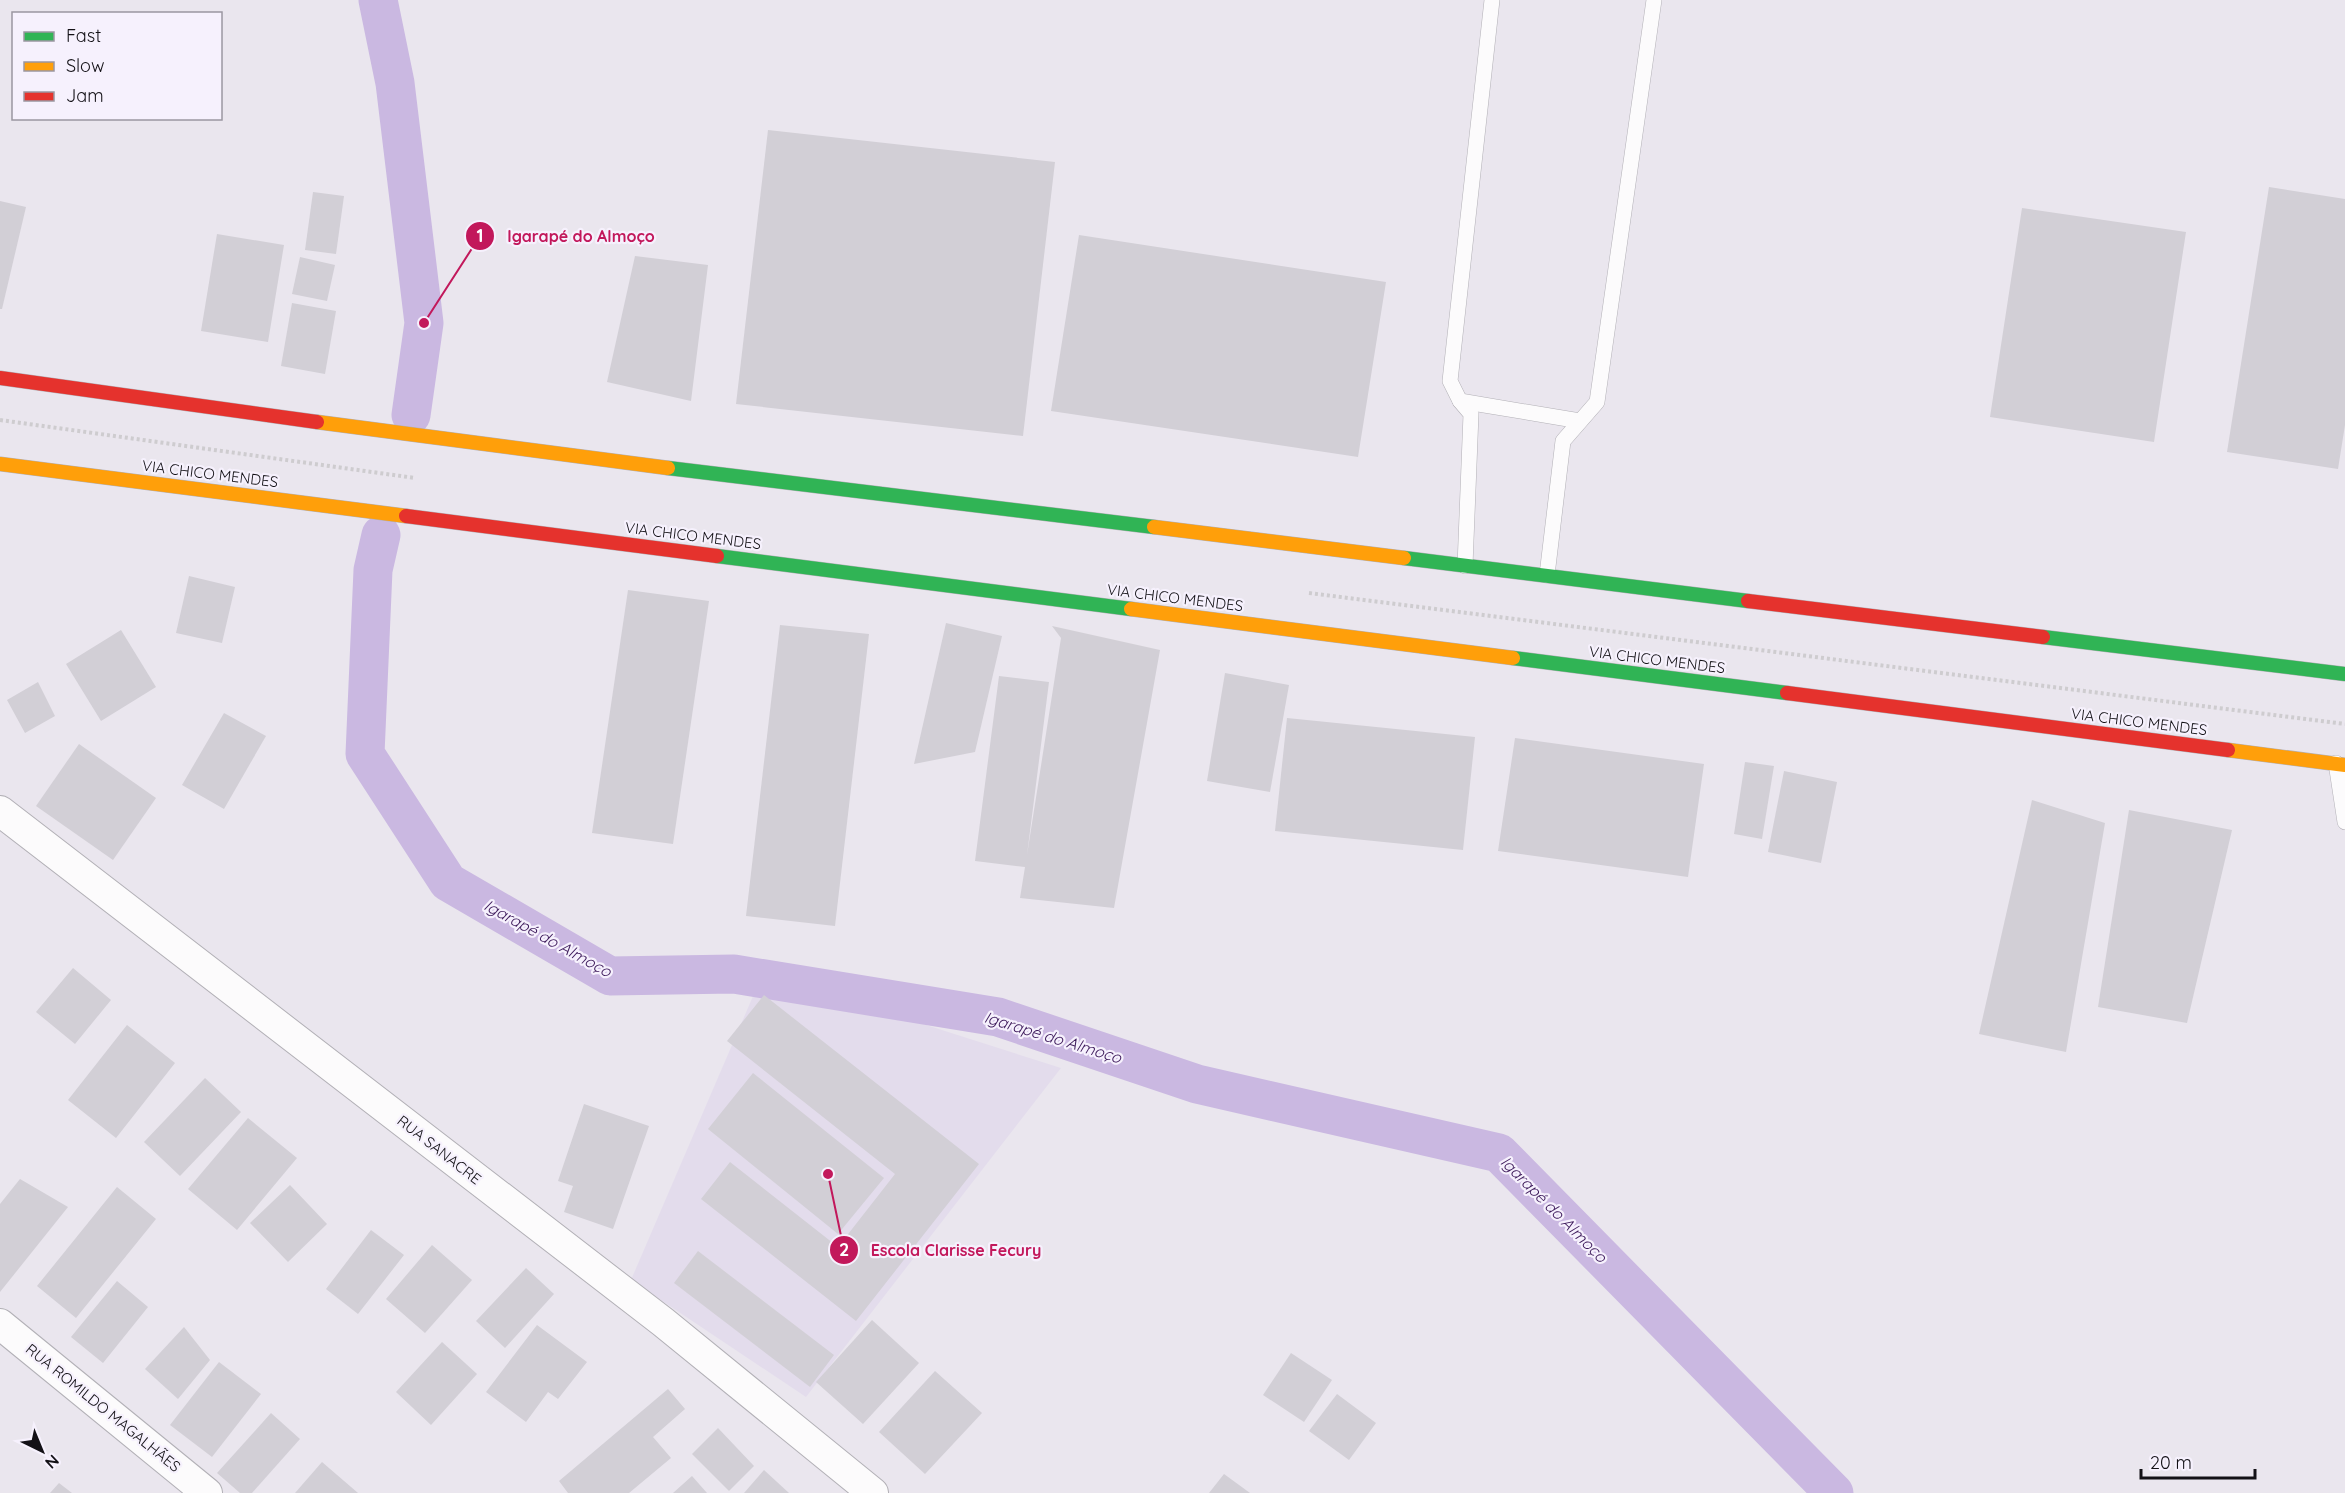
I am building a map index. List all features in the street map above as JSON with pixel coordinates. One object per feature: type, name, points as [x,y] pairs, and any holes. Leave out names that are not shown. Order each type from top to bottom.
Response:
[{"type":"main road","points":[[0,378],[500,447],[2345,674]]},
{"type":"main road","name":"VIA CHICO MENDES","points":[[0,464],[2340,764]]},
{"type":"street","name":"RUA SANACRE","points":[[0,811],[663,1322],[873,1493]]},
{"type":"street","name":"RUA ROMILDO MAGALHÃES","points":[[0,1324],[207,1493]]},
{"type":"lane","points":[[1465,566],[1471,414],[1460,401],[1450,381],[1492,0]]},
{"type":"lane","points":[[1547,576],[1563,441],[1597,402],[1654,0]]},
{"type":"lane","points":[[1460,401],[1580,421]]},
{"type":"lane","points":[[2340,764],[2345,822]]},
{"type":"path","points":[[0,420],[421,479]]},
{"type":"path","points":[[1299,591],[2345,724]]},
{"type":"shaded area","points":[[763,973],[1061,1068],[806,1397],[631,1280]]},
{"type":"building","points":[[768,130],[1055,162],[1023,436],[736,404]]},
{"type":"building","points":[[2269,187],[2345,199],[2345,425],[2338,469],[2227,452]]},
{"type":"building","points":[[313,192],[344,196],[336,254],[305,250]]},
{"type":"building","points":[[0,201],[26,207],[2,309],[0,309]]},
{"type":"building","points":[[2022,208],[2186,232],[2154,442],[1990,417]]},
{"type":"building","points":[[217,234],[284,245],[268,342],[201,331]]},
{"type":"building","points":[[1079,235],[1386,282],[1358,457],[1051,411]]},
{"type":"building","points":[[635,256],[708,265],[691,401],[607,382]]},
{"type":"building","points":[[300,257],[335,265],[327,301],[292,294]]},
{"type":"building","points":[[292,303],[336,311],[325,374],[281,366]]},
{"type":"building","points":[[189,576],[235,587],[222,643],[176,633]]},
{"type":"building","points":[[628,590],[709,601],[673,844],[592,833]]},
{"type":"building","points":[[946,623],[1002,636],[975,752],[914,764]]},
{"type":"building","points":[[780,625],[869,634],[835,926],[746,916]]},
{"type":"building","points":[[1052,626],[1160,650],[1114,908],[1020,898],[1025,867],[975,861],[999,676],[1049,682],[1027,855],[1061,638]]},
{"type":"building","points":[[121,630],[156,687],[101,721],[66,664]]},
{"type":"building","points":[[1225,673],[1289,685],[1270,792],[1207,781]]},
{"type":"building","points":[[38,682],[55,716],[25,733],[7,700]]},
{"type":"building","points":[[224,713],[266,736],[224,809],[182,785]]},
{"type":"building","points":[[1287,718],[1475,737],[1463,850],[1275,831]]},
{"type":"building","points":[[1515,738],[1704,764],[1688,877],[1498,851]]},
{"type":"building","points":[[79,744],[156,798],[113,860],[36,806]]},
{"type":"building","points":[[1745,762],[1774,766],[1762,839],[1734,834]]},
{"type":"building","points":[[1784,771],[1837,782],[1821,863],[1768,852]]},
{"type":"building","points":[[2032,800],[2105,823],[2066,1052],[1979,1034]]},
{"type":"building","points":[[2129,810],[2232,830],[2187,1023],[2098,1007]]},
{"type":"building","points":[[73,968],[111,1000],[75,1044],[36,1012]]},
{"type":"building","points":[[764,995],[979,1164],[856,1321],[701,1199],[730,1162],[838,1247],[895,1174],[727,1041]]},
{"type":"building","points":[[127,1025],[175,1063],[116,1138],[68,1100]]},
{"type":"building","points":[[753,1073],[884,1178],[838,1234],[708,1129]]},
{"type":"building","points":[[205,1078],[241,1112],[180,1176],[144,1142]]},
{"type":"building","points":[[584,1104],[649,1126],[613,1229],[564,1212],[573,1186],[558,1181]]},
{"type":"building","points":[[248,1118],[297,1158],[237,1230],[188,1189]]},
{"type":"building","points":[[20,1179],[68,1207],[0,1292],[0,1204]]},
{"type":"building","points":[[290,1185],[327,1224],[288,1262],[250,1223]]},
{"type":"building","points":[[117,1187],[156,1219],[76,1318],[37,1286]]},
{"type":"building","points":[[371,1230],[404,1255],[358,1314],[326,1289]]},
{"type":"building","points":[[432,1245],[472,1280],[425,1333],[386,1299]]},
{"type":"building","points":[[698,1251],[834,1355],[810,1387],[674,1283]]},
{"type":"building","points":[[526,1268],[554,1294],[505,1348],[476,1321]]},
{"type":"building","points":[[117,1281],[148,1307],[103,1363],[71,1337]]},
{"type":"building","points":[[872,1320],[919,1363],[863,1424],[816,1382]]},
{"type":"building","points":[[537,1325],[587,1362],[558,1399],[548,1392],[526,1422],[486,1392]]},
{"type":"building","points":[[184,1327],[210,1360],[178,1399],[145,1369]]},
{"type":"building","points":[[442,1342],[477,1374],[431,1425],[396,1392]]},
{"type":"building","points":[[1291,1353],[1332,1380],[1304,1422],[1263,1395]]},
{"type":"building","points":[[219,1362],[261,1394],[212,1457],[170,1425]]},
{"type":"building","points":[[935,1371],[982,1413],[925,1474],[879,1432]]},
{"type":"building","points":[[668,1389],[685,1409],[653,1437],[671,1458],[629,1493],[568,1493],[559,1481]]},
{"type":"building","points":[[1337,1394],[1376,1423],[1349,1460],[1309,1431]]},
{"type":"building","points":[[271,1413],[300,1439],[252,1493],[240,1493],[217,1473]]},
{"type":"building","points":[[718,1428],[754,1466],[729,1491],[692,1454]]},
{"type":"building","points":[[322,1462],[358,1493],[295,1493]]},
{"type":"building","points":[[764,1470],[789,1493],[744,1493]]},
{"type":"building","points":[[1224,1474],[1250,1493],[1209,1493]]},
{"type":"building","points":[[692,1476],[707,1493],[673,1493]]},
{"type":"building","points":[[59,1483],[72,1493],[50,1493]]},
{"type":"waterway","name":"Igarapé do Almoço","points":[[378,0],[395,83],[424,323],[411,415]]},
{"type":"waterway","name":"Igarapé do Almoço","points":[[381,535],[373,570],[365,754],[448,882],[610,976],[734,974],[998,1017],[1197,1084],[1499,1153],[1834,1493]]},
{"type":"traffic: fast","points":[[668,468],[1154,527]]},
{"type":"traffic: fast","points":[[717,556],[1131,609]]},
{"type":"traffic: fast","points":[[1404,558],[1748,601]]},
{"type":"traffic: fast","points":[[2043,637],[2345,674]]},
{"type":"traffic: fast","points":[[1513,658],[1787,693]]},
{"type":"traffic: slow","points":[[317,422],[668,468]]},
{"type":"traffic: slow","points":[[0,464],[406,516]]},
{"type":"traffic: slow","points":[[1154,527],[1404,558]]},
{"type":"traffic: slow","points":[[1131,609],[1513,658]]},
{"type":"traffic: slow","points":[[2228,750],[2345,765]]},
{"type":"traffic: jam","points":[[0,378],[317,422]]},
{"type":"traffic: jam","points":[[406,516],[717,556]]},
{"type":"traffic: jam","points":[[1748,601],[2043,637]]},
{"type":"traffic: jam","points":[[1787,693],[2228,750]]},
{"type":"place","name":"Igarapé do Almoço","points":[[424,323]]},
{"type":"place","name":"Escola Clarisse Fecury","points":[[828,1174]]}]
